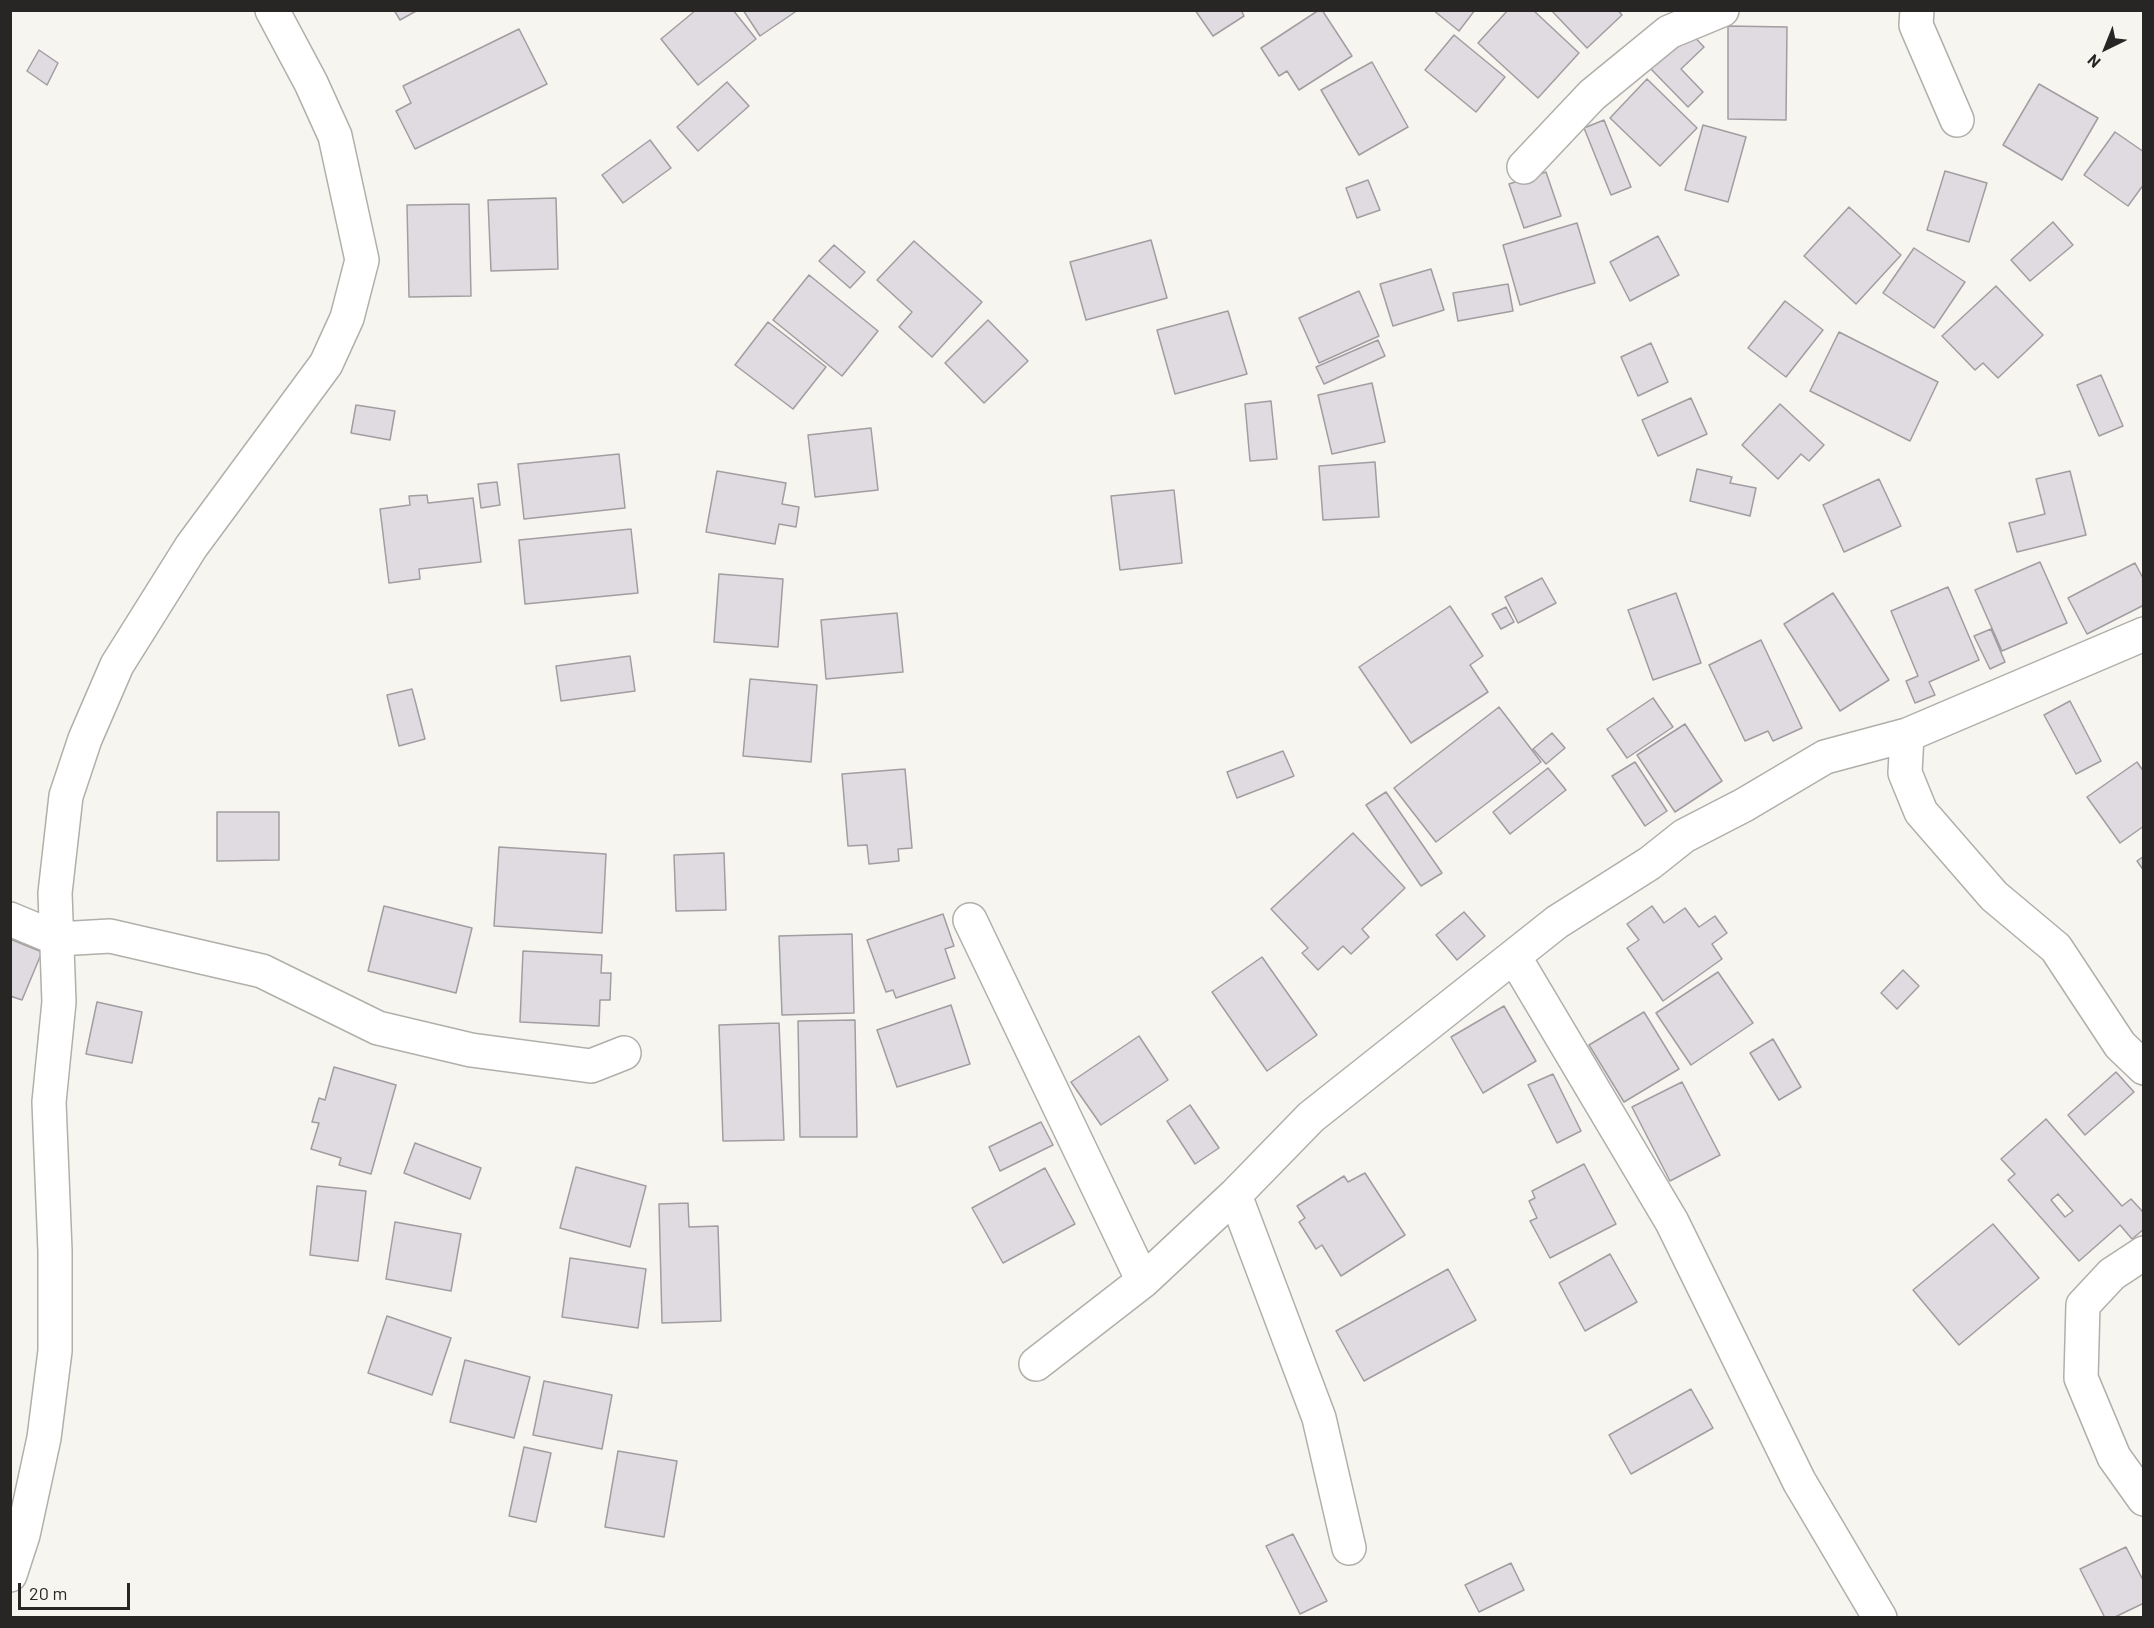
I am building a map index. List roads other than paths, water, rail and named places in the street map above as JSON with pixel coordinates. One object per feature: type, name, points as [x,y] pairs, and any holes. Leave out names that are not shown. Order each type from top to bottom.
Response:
[{"type":"street","points":[[10,1575],[23,1535],[44,1438],[55,1351],[55,1251],[49,1102],[59,1002],[55,893],[66,796],[86,739],[117,665],[191,547],[326,364],[347,318],[362,260],[334,136],[311,83],[272,10]]},
{"type":"street","points":[[1524,166],[1592,95],[1669,32],[1722,10]]},
{"type":"street","points":[[1917,10],[1916,25],[1957,120]]},
{"type":"street","points":[[1036,1364],[1143,1281],[1235,1195],[1311,1117],[1515,958],[1557,922],[1650,864],[1684,836],[1744,805],[1824,758],[1907,735],[2144,634]]},
{"type":"street","points":[[1907,735],[1905,772],[1921,812],[1994,896],[2056,948],[2120,1045],[2144,1068]]},
{"type":"street","points":[[10,919],[58,939],[110,936],[262,971],[378,1028],[471,1050],[591,1066],[624,1053]]},
{"type":"street","points":[[970,920],[1143,1281]]},
{"type":"street","points":[[1515,958],[1672,1222],[1799,1481],[1880,1617]]},
{"type":"street","points":[[1235,1195],[1319,1418],[1349,1548]]},
{"type":"street","points":[[2144,1253],[2112,1274],[2083,1305],[2081,1377],[2114,1457],[2144,1499]]}]
